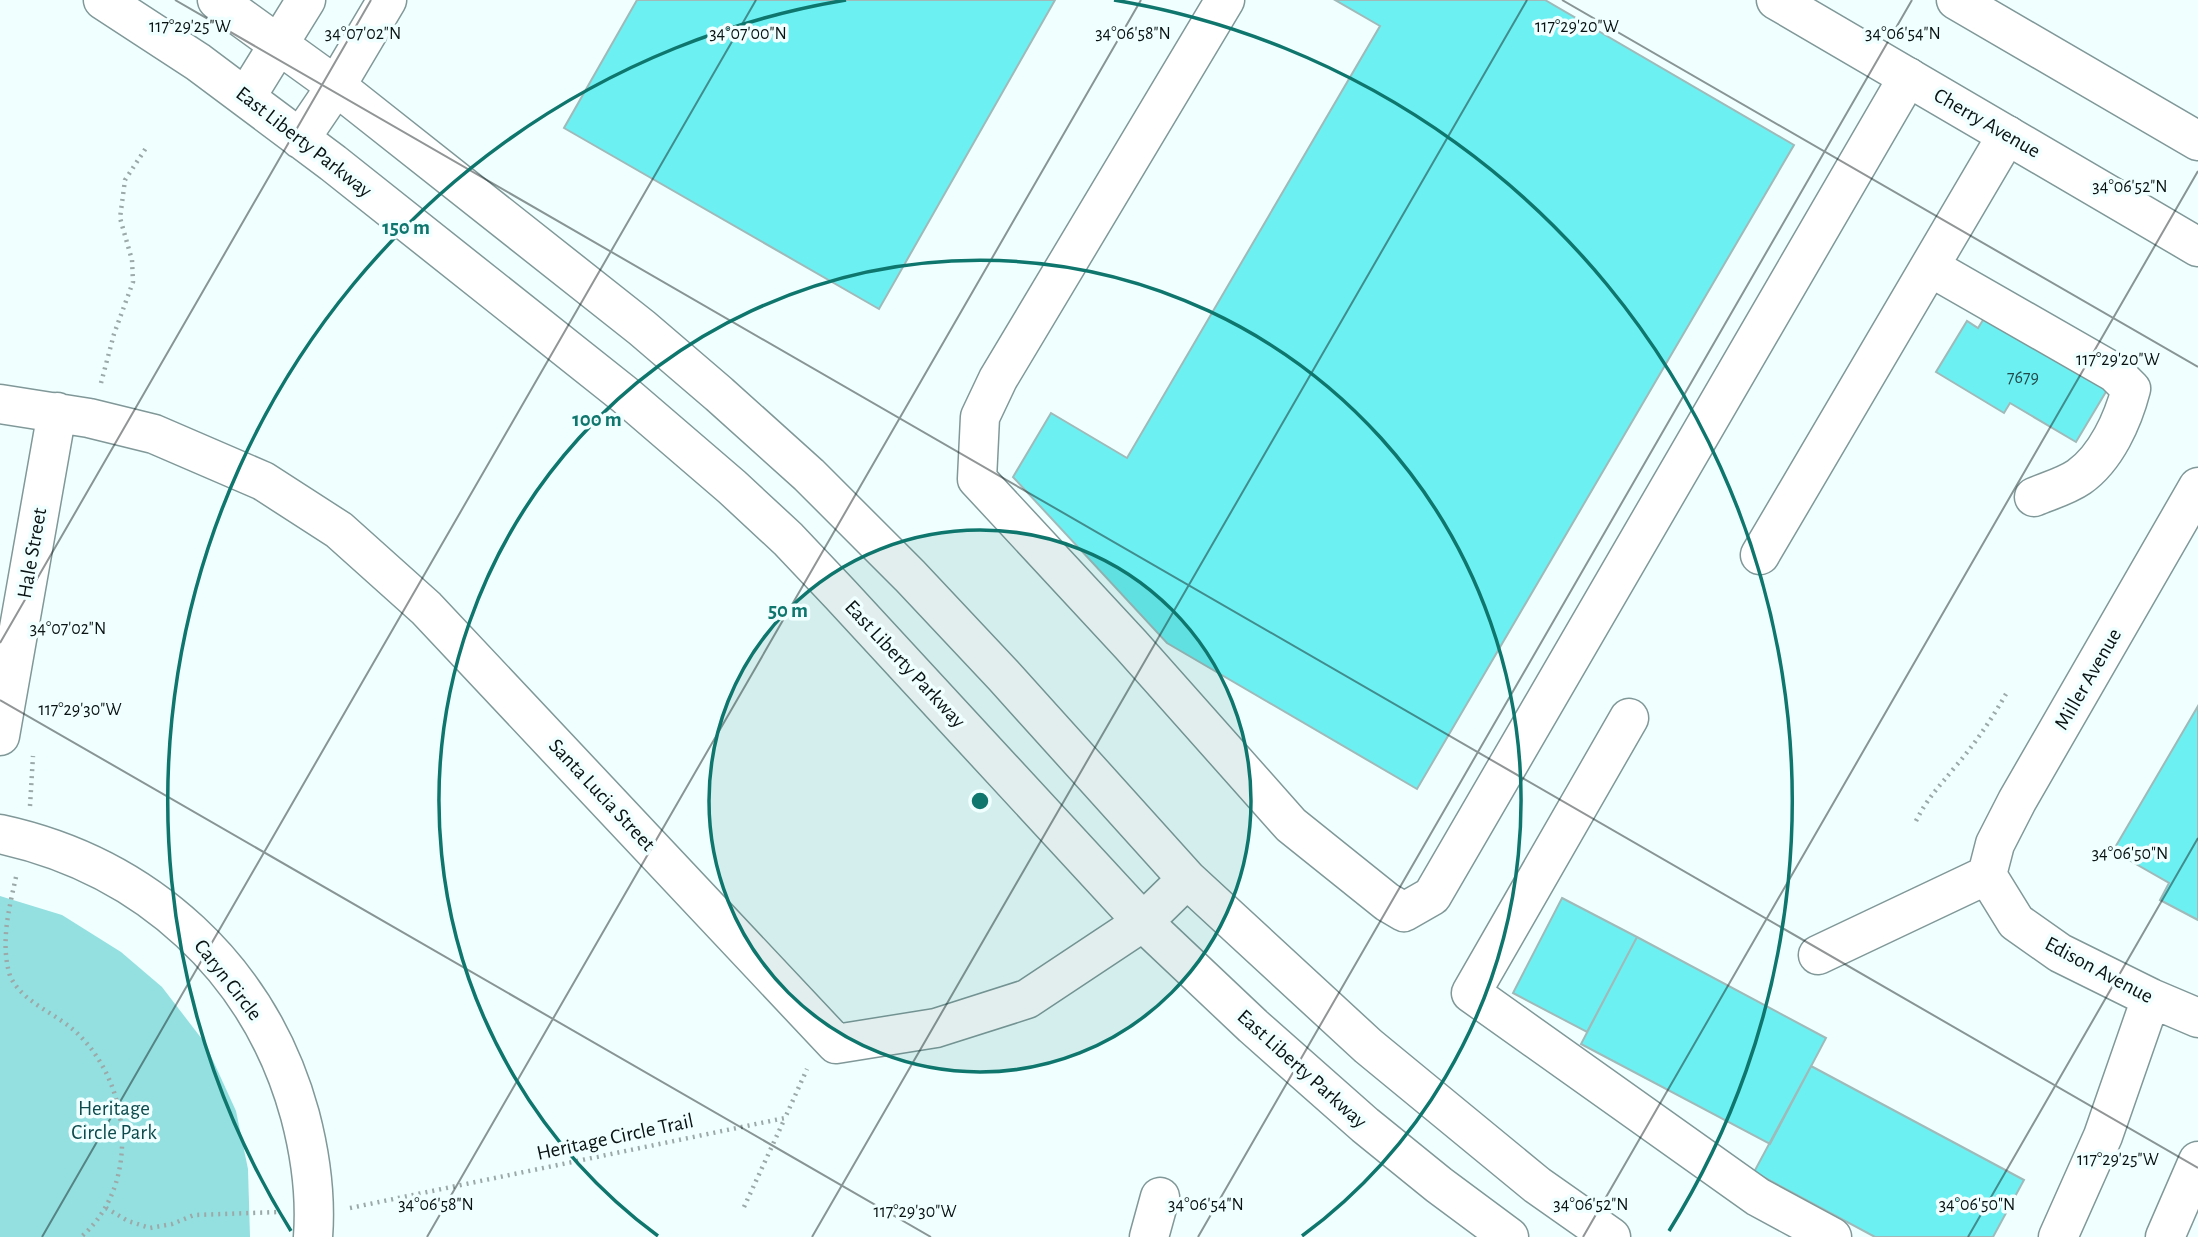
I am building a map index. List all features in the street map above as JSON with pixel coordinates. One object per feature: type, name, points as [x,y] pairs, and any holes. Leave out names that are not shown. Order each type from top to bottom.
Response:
[{"type":"street","name":"East Liberty Parkway","points":[[103,0],[129,15],[246,97],[625,395],[788,539],[1143,922],[1253,1026],[1365,1125],[1509,1237]]},
{"type":"street","points":[[217,0],[336,86],[642,328],[809,475],[1004,676],[1187,879],[1368,1046],[1537,1185],[1611,1237]]},
{"type":"street","points":[[246,97],[306,0]]},
{"type":"street","points":[[300,139],[336,86],[387,0]]},
{"type":"street","points":[[1225,0],[998,379],[980,416],[977,479],[1291,825],[1387,902],[1404,912],[1432,896],[1908,77]]},
{"type":"street","name":"Cherry Avenue","points":[[1776,0],[2198,247]]},
{"type":"street","points":[[1956,0],[2198,141]]},
{"type":"street","points":[[1760,555],[2007,135]]},
{"type":"street","points":[[1930,267],[2115,373],[2131,389],[2125,411],[2099,456],[2078,477],[2034,497]]},
{"type":"street","name":"Santa Lucia Street","points":[[0,404],[57,412],[154,434],[263,481],[339,530],[426,608],[836,1044],[936,1027],[1027,999],[1143,922],[1187,879]]},
{"type":"street","name":"Hale Street","points":[[0,736],[57,412]]},
{"type":"street","name":"Miller Avenue","points":[[1987,874],[1995,844],[2017,801],[2198,488]]},
{"type":"street","points":[[1629,718],[1471,993],[1758,1197],[1832,1237]]},
{"type":"street","name":"Caryn Circle","points":[[0,834],[75,856],[122,880],[165,909],[204,944],[237,985],[266,1029],[288,1077],[296,1102],[310,1166],[313,1237]]},
{"type":"street","points":[[1818,955],[1987,874]]},
{"type":"street","name":"Edison Avenue","points":[[1987,874],[2016,922],[2060,953],[2198,1018]]},
{"type":"street","points":[[2058,1237],[2103,1136],[2151,998]]},
{"type":"street","points":[[2165,1237],[2198,1161]]},
{"type":"street","points":[[1149,1237],[1160,1197]]},
{"type":"path","points":[[101,385],[114,334],[133,282],[132,260],[120,218],[125,180],[146,148]]},
{"type":"path","points":[[1916,821],[1927,798],[1985,730],[2007,694]]},
{"type":"path","points":[[14,887],[6,915],[3,947],[11,978],[30,999],[79,1034],[98,1058],[115,1088],[122,1122],[122,1150],[106,1208],[81,1237]]},
{"type":"path","points":[[744,1207],[806,1074],[821,1028]]},
{"type":"path","name":"Heritage Circle Trail","points":[[356,1208],[785,1118]]},
{"type":"path","points":[[106,1208],[128,1221],[150,1228],[172,1224],[194,1215],[269,1212]]},
{"type":"green space","name":"Heritage Circle Park","points":[[0,896],[62,915],[121,952],[162,987],[205,1043],[236,1111],[248,1169],[250,1237],[0,1237]]},
{"type":"building","points":[[637,0],[1055,0],[879,309],[564,128]]},
{"type":"building","points":[[1335,0],[1545,0],[1794,145],[1417,789],[1167,643],[1013,477],[1051,413],[1127,458],[1380,26]]},
{"type":"building","points":[[1988,312],[2110,385],[2076,442],[2010,403],[2004,413],[1936,372],[1967,321],[1978,328]]},
{"type":"building","points":[[2198,706],[2198,920],[2160,900],[2169,883],[2113,851]]},
{"type":"building","points":[[1562,898],[1637,937],[1587,1032],[1513,993]]},
{"type":"building","points":[[1637,937],[1826,1038],[1770,1144],[1581,1044]]},
{"type":"building","points":[[1811,1066],[2024,1180],[1993,1237],[1875,1237],[1754,1172]]}]
